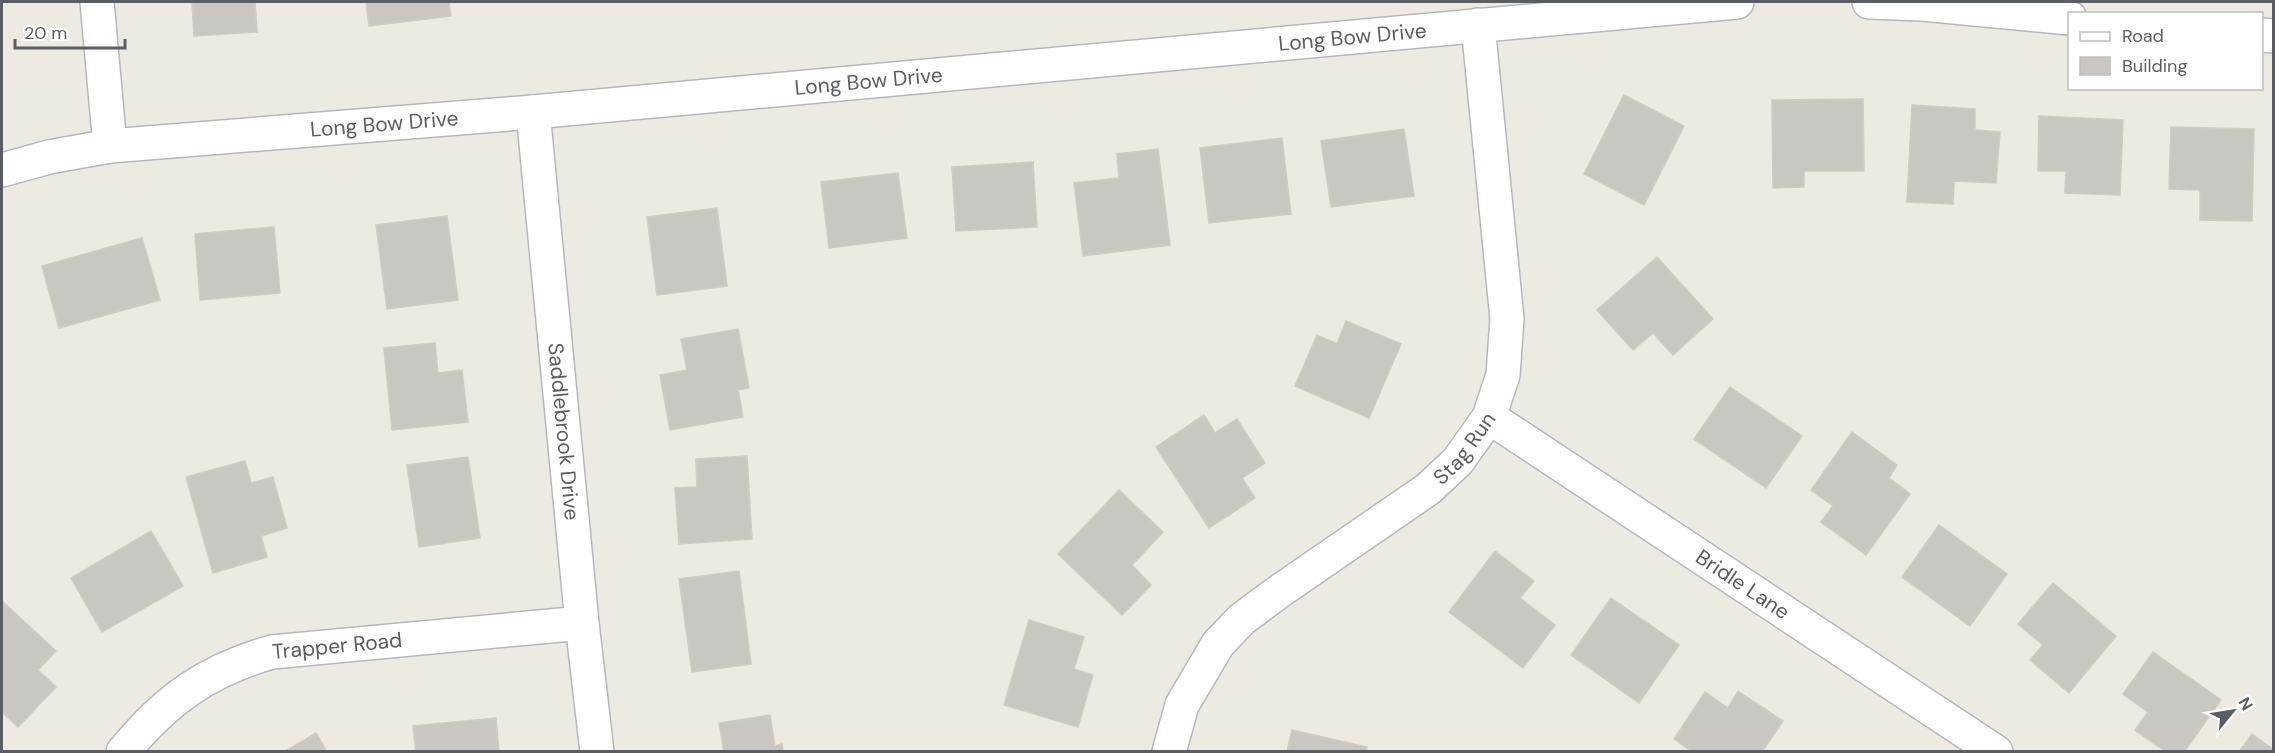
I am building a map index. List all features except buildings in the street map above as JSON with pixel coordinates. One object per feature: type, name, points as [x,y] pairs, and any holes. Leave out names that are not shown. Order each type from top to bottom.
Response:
[{"type":"street","points":[[97,2],[110,147]]},
{"type":"street","name":"Long Bow Drive","points":[[2,170],[49,157],[110,147],[533,112],[1737,2]]},
{"type":"street","points":[[1869,2],[1922,3],[2068,18]]},
{"type":"street","name":"Stag Run","points":[[1168,752],[1182,705],[1218,644],[1242,619],[1428,489],[1458,461],[1489,417],[1503,375],[1507,319],[1478,25]]},
{"type":"street","name":"Saddlebrook Drive","points":[[533,112],[582,623],[597,752]]},
{"type":"street","name":"Bridle Lane","points":[[1489,417],[1996,752]]},
{"type":"street","name":"Trapper Road","points":[[123,752],[156,714],[175,698],[224,668],[272,652],[582,623]]}]
